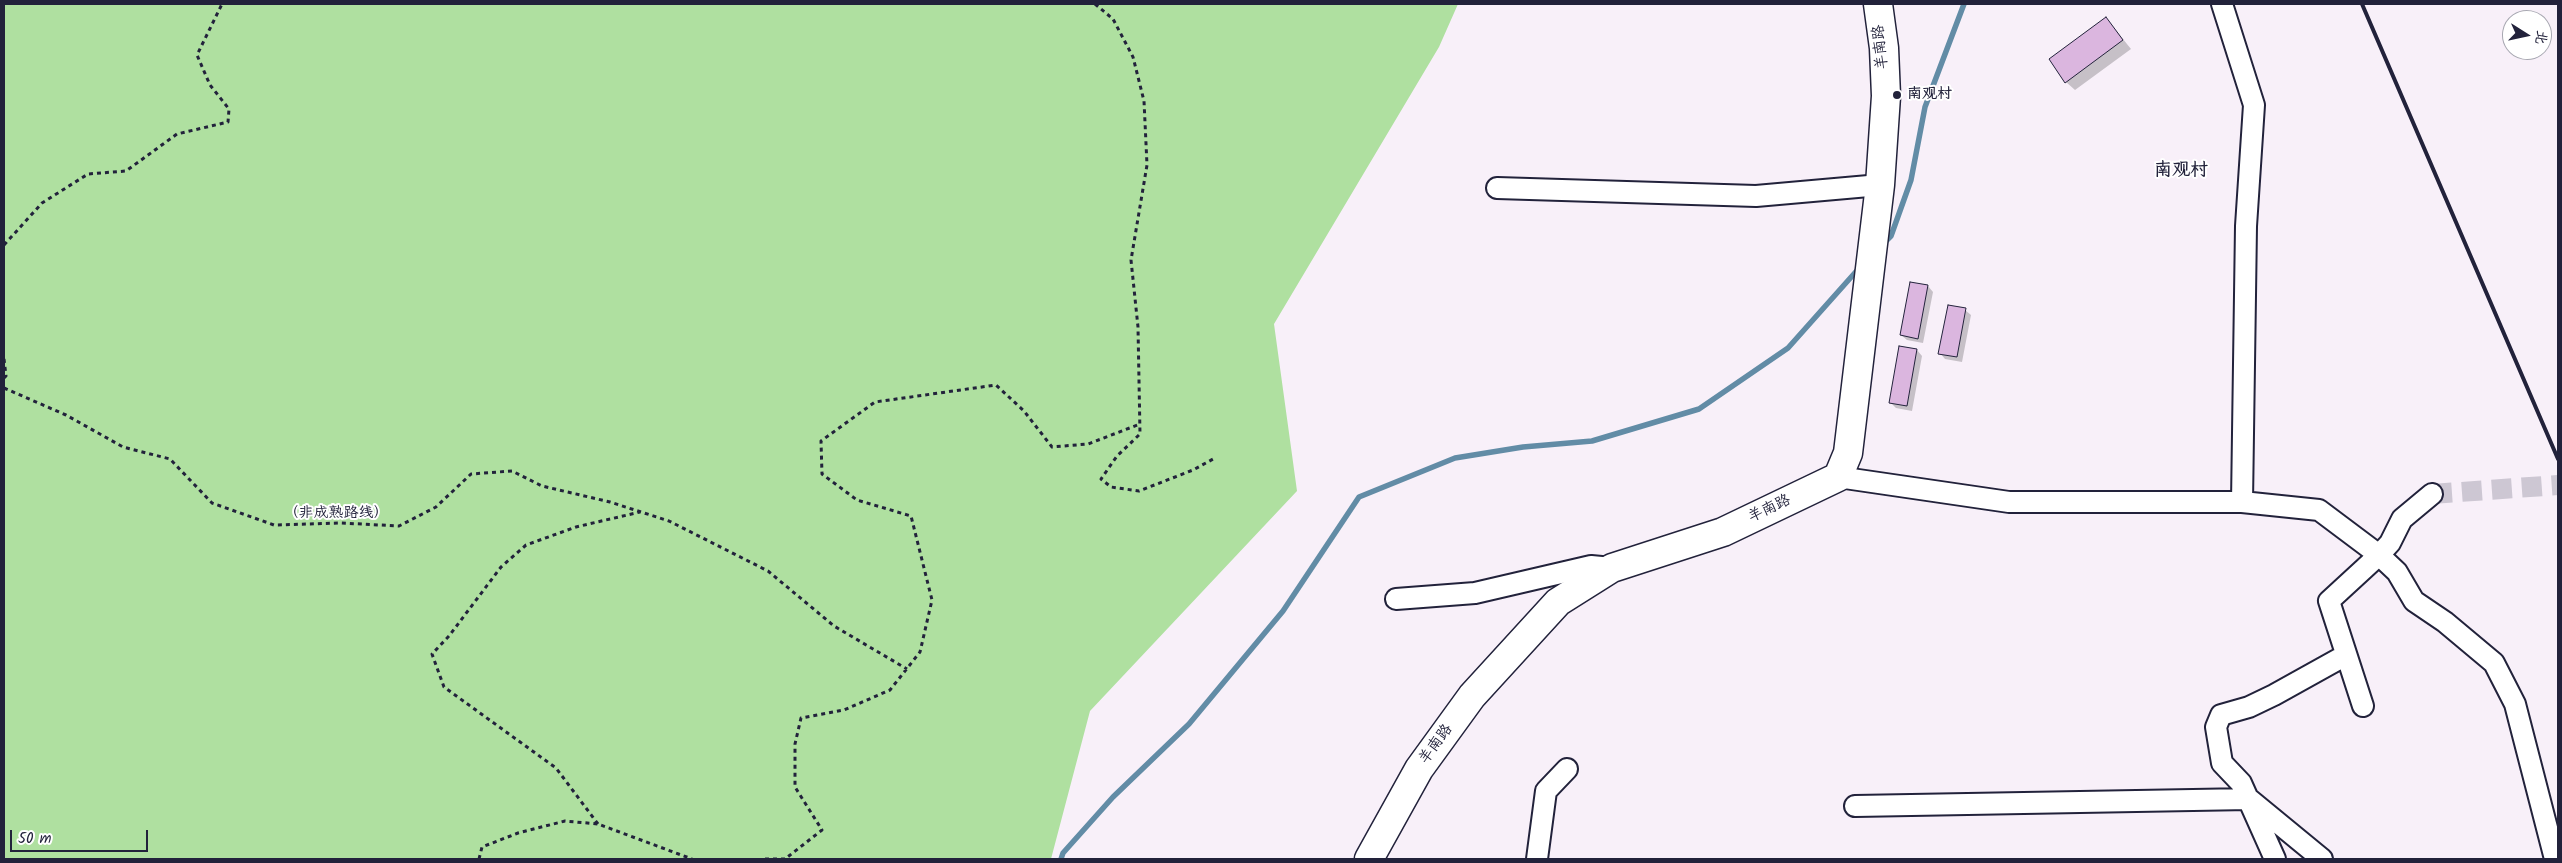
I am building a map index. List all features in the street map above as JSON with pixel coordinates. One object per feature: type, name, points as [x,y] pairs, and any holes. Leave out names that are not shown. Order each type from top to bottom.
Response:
[{"type":"street","name":"羊南路","points":[[1370,859],[1419,769],[1472,696],[1558,602],[1612,568],[1723,532],[1838,477],[1848,453],[1873,259],[1880,185],[1886,96],[1884,48],[1878,4]]},
{"type":"street","points":[[2222,4],[2254,105],[2246,226],[2242,502]]},
{"type":"street","points":[[1497,188],[1756,196],[1880,185]]},
{"type":"street","points":[[1838,477],[2009,502],[2242,502],[2319,510],[2379,555],[2397,572],[2414,601],[2445,622],[2494,663],[2515,704],[2555,859]]},
{"type":"street","points":[[2362,706],[2329,601],[2390,543],[2402,519],[2432,494]]},
{"type":"street","points":[[1396,599],[1475,594],[1591,566],[1612,568]]},
{"type":"street","points":[[2275,859],[2241,782],[2222,763],[2216,727],[2221,715],[2274,695],[2346,655]]},
{"type":"street","points":[[1537,859],[1546,791],[1567,768]]},
{"type":"street","points":[[1855,806],[2249,799],[2322,859]]},
{"type":"path","points":[[4,245],[42,203],[88,174],[126,171],[177,134],[228,122],[229,109],[210,85],[198,55],[222,4]]},
{"type":"path","points":[[1095,4],[1113,19],[1133,57],[1144,101],[1147,164],[1131,260],[1138,327],[1140,434],[1117,456],[1101,479],[1111,487],[1139,491],[1193,470],[1215,458]]},
{"type":"path","points":[[4,359],[6,376],[4,378]]},
{"type":"path","points":[[764,859],[786,859],[822,830],[795,787],[795,744],[801,718],[844,710],[890,690],[920,652],[932,600],[910,516],[857,500],[822,474],[821,441],[875,402],[996,385],[1024,411],[1052,446],[1088,444],[1140,424]]},
{"type":"path","name":"（非成熟路线）","points":[[4,388],[66,415],[123,447],[170,459],[212,503],[274,525],[340,523],[399,526],[436,507],[471,474],[512,471],[542,486],[669,521],[768,571],[834,626],[907,669]]},
{"type":"path","points":[[598,824],[556,768],[444,687],[432,654],[449,636],[501,567],[526,545],[576,527],[640,512]]},
{"type":"path","points":[[480,859],[482,847],[518,833],[565,821],[598,824],[692,859]]},
{"type":"green space","points":[[4,4],[1458,4],[1439,47],[1274,324],[1297,491],[1090,711],[1051,859],[4,859]]},
{"type":"building","points":[[2106,17],[2123,40],[2065,83],[2049,59]]},
{"type":"building","points":[[1910,282],[1928,285],[1918,339],[1900,335]]},
{"type":"building","points":[[1948,305],[1966,308],[1957,357],[1938,354]]},
{"type":"building","points":[[1899,346],[1917,349],[1907,406],[1889,403]]},
{"type":"waterway","points":[[1883,244],[1891,236],[1911,180],[1925,107],[1964,4]]},
{"type":"waterway","points":[[1061,859],[1063,853],[1113,797],[1189,724],[1283,611],[1359,497],[1455,458],[1523,447],[1592,441],[1699,409],[1788,348],[1861,266]]},
{"type":"tunnel","points":[[2432,494],[2558,485]]},
{"type":"railway","points":[[2362,4],[2558,459]]},
{"type":"place","name":"南观村","points":[[1897,95]]},
{"type":"district","name":"南观村","points":[[2181,172]]}]
